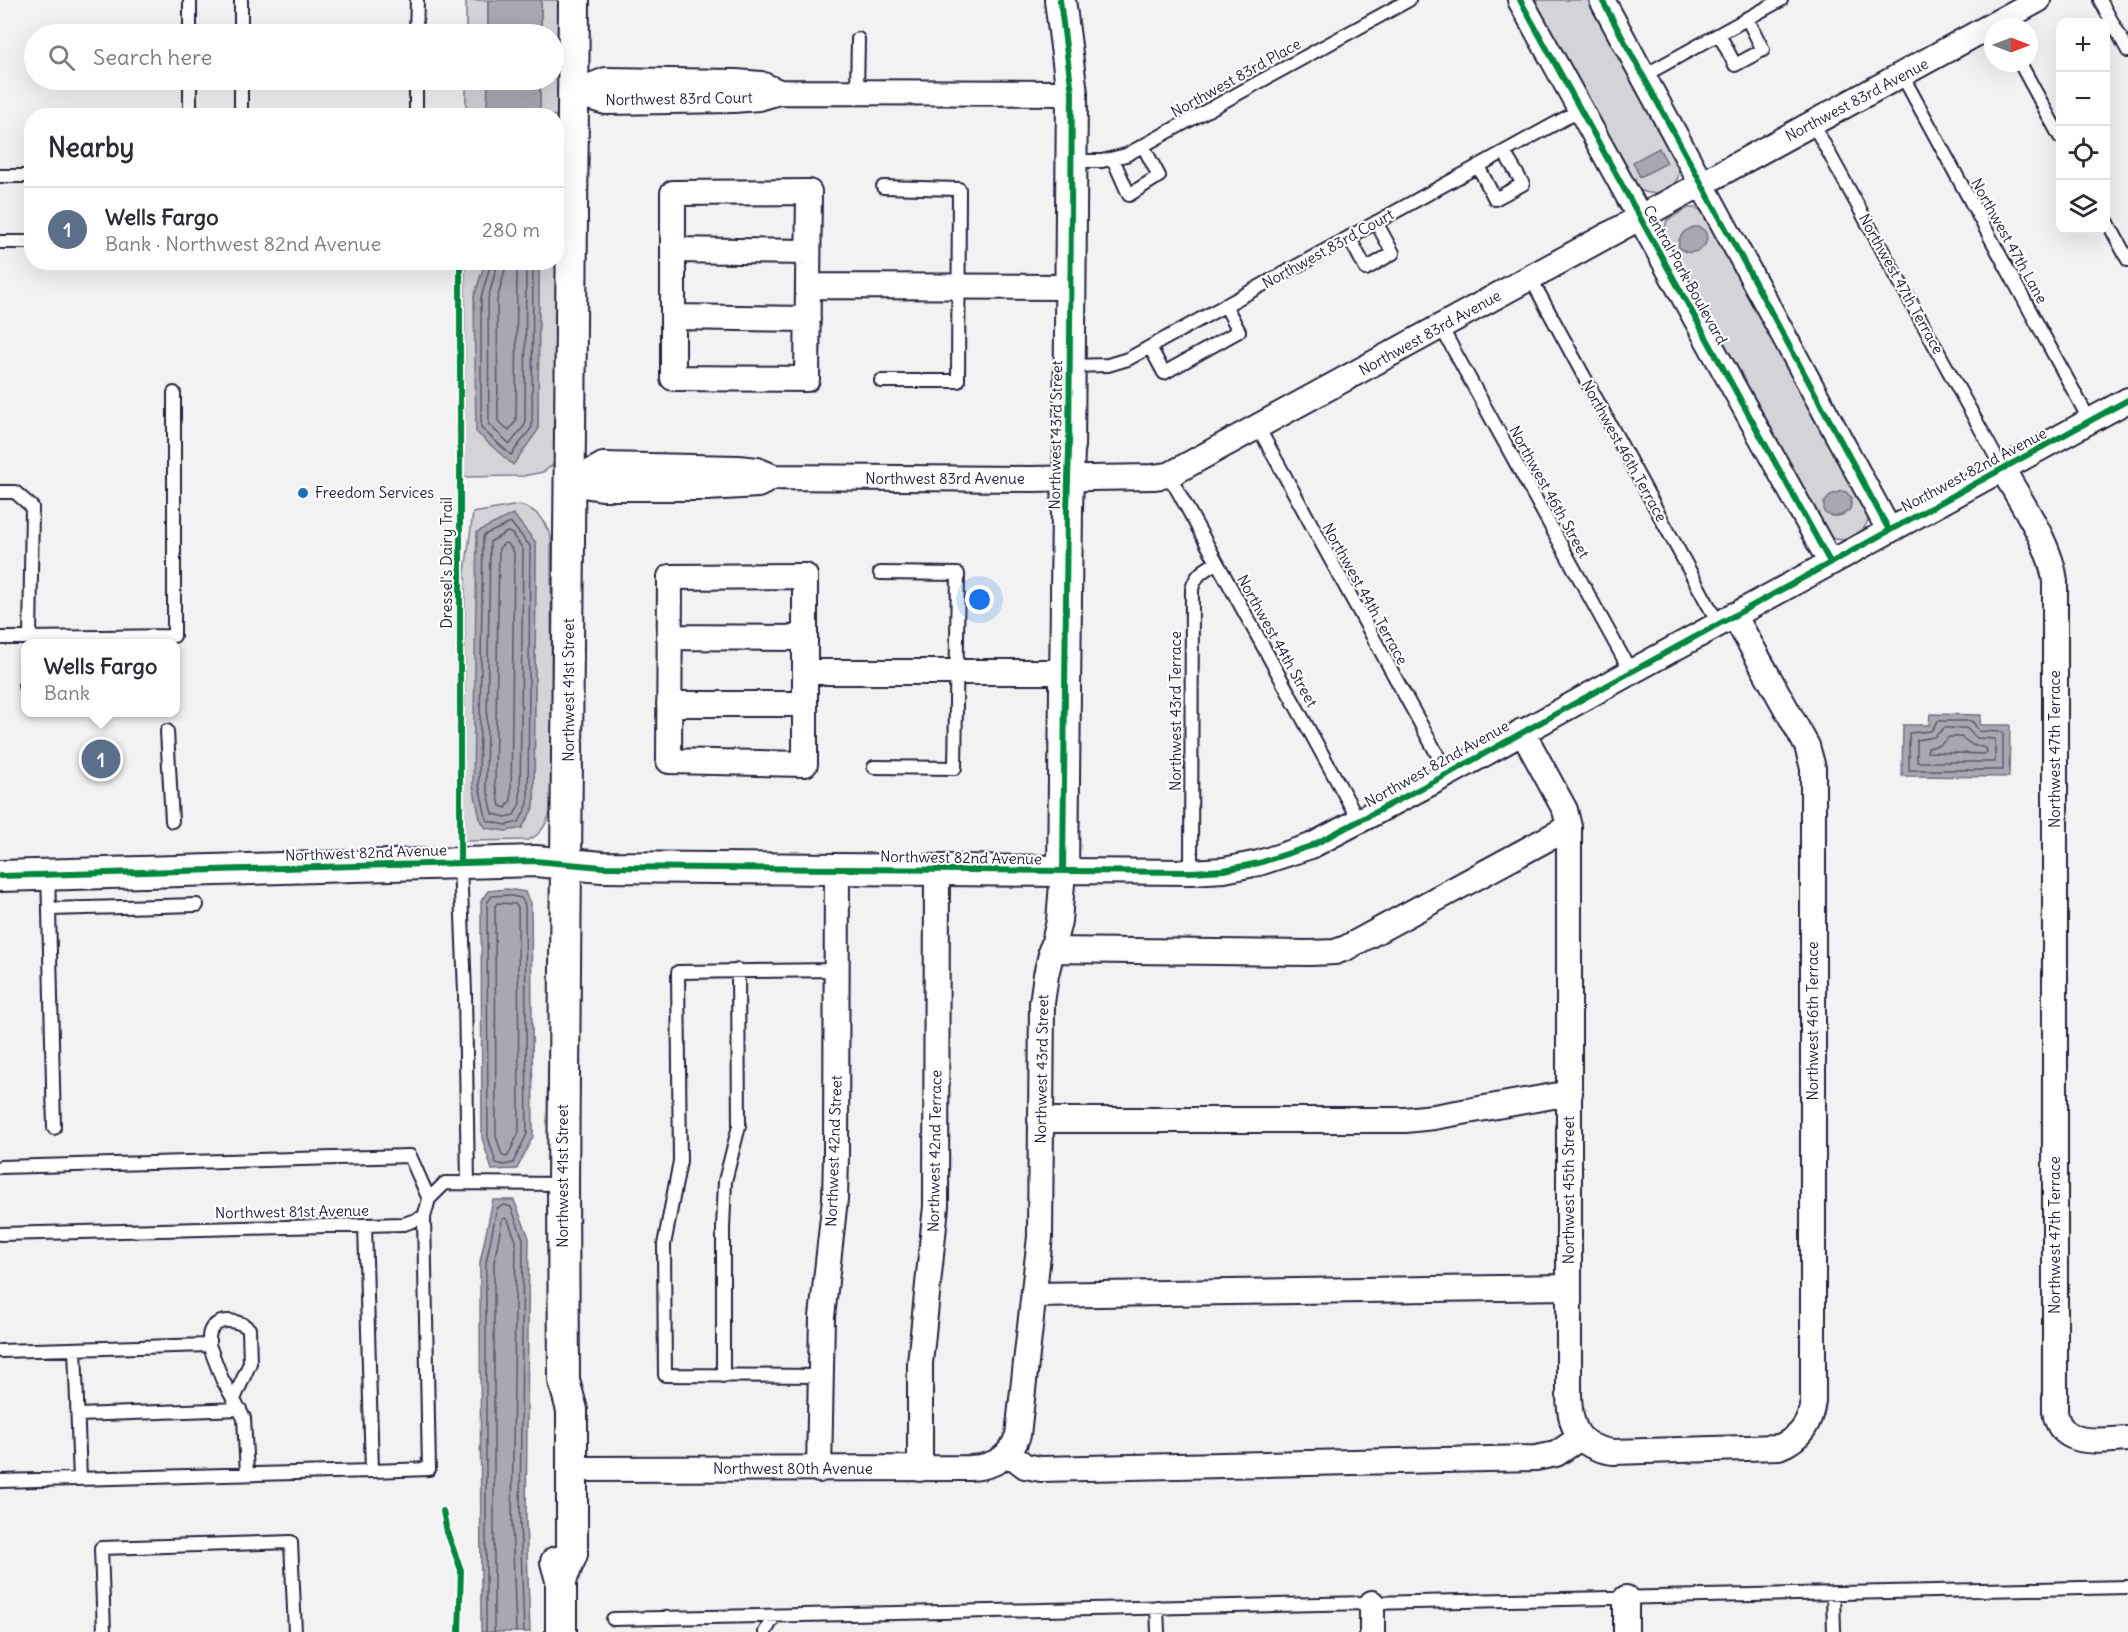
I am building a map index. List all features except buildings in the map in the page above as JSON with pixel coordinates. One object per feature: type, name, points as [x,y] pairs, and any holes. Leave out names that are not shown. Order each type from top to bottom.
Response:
[{"type":"street","name":"Northwest 41st Street","points":[[561,1580],[572,1554],[573,1469],[573,1410],[564,1381],[563,1018],[567,864],[574,0]]},
{"type":"street","name":"Northwest 43rd Street","points":[[1008,1453],[1016,1442],[1020,1424],[1040,1237],[1041,1012],[1046,975],[1060,911],[1063,871],[1072,93],[1060,0]]},
{"type":"street","name":"Central Park Boulevard","points":[[1520,0],[1830,562]]},
{"type":"street","points":[[1602,0],[1889,530]]},
{"type":"street","name":"Northwest 83rd Avenue","points":[[2010,18],[2038,0]]},
{"type":"street","name":"Northwest 83rd Avenue","points":[[570,483],[603,465],[738,468],[757,470],[774,477],[1068,479],[1169,475],[1902,75],[1984,33]]},
{"type":"street","name":"Northwest 83rd Court","points":[[573,93],[606,80],[736,82],[761,84],[779,92],[1072,93]]},
{"type":"street","points":[[809,192],[807,379],[673,378],[673,250],[673,193],[809,192]]},
{"type":"street","points":[[673,250],[808,252]]},
{"type":"street","points":[[808,286],[1071,287]]},
{"type":"street","points":[[673,317],[808,319]]},
{"type":"street","name":"Northwest 82nd Avenue","points":[[0,876],[535,861],[602,867],[1191,872],[1224,870],[1277,859],[1311,846],[1448,774],[1522,731],[2128,400]]},
{"type":"street","name":"Northwest 47th Terrace","points":[[2002,468],[2048,553],[2055,582],[2055,1405],[2058,1423],[2066,1433],[2081,1440],[2128,1439]]},
{"type":"street","points":[[805,576],[805,764],[669,761],[669,637],[670,577],[805,576]]},
{"type":"street","name":"Northwest 46th Terrace","points":[[1580,1438],[1597,1449],[1613,1452],[1779,1447],[1794,1440],[1804,1430],[1809,1422],[1813,1401],[1813,768],[1807,746],[1726,619]]},
{"type":"street","points":[[669,637],[805,638]]},
{"type":"street","points":[[805,672],[1066,672]]},
{"type":"street","points":[[669,704],[805,704]]},
{"type":"street","name":"Northwest 45th Street","points":[[1522,731],[1565,810],[1569,827],[1569,1408],[1580,1438]]},
{"type":"street","points":[[1051,950],[1335,952],[1569,827]]},
{"type":"street","name":"Northwest 42nd Street","points":[[819,1470],[822,1317],[836,1177],[837,868]]},
{"type":"street","name":"Northwest 42nd Terrace","points":[[920,1469],[921,1353],[936,1206],[937,869]]},
{"type":"street","points":[[1040,1120],[1405,1120],[1570,1093]]},
{"type":"street","points":[[1034,1295],[1569,1287]]},
{"type":"street","name":"Northwest 41st Street","points":[[561,1632],[561,1580],[554,1555],[555,1411],[564,1381]]},
{"type":"street","points":[[1008,1453],[1025,1466],[1041,1469],[1299,1465],[1536,1458],[1556,1454],[1580,1438]]},
{"type":"street","name":"Northwest 80th Avenue","points":[[573,1469],[819,1470],[987,1467],[997,1463],[1008,1453]]},
{"type":"street","points":[[1626,1598],[1626,1632]]},
{"type":"street","points":[[1371,1603],[1372,1632]]},
{"type":"lane","points":[[190,0],[190,24]]},
{"type":"lane","points":[[241,24],[242,0]]},
{"type":"lane","points":[[416,24],[417,0]]},
{"type":"lane","name":"Northwest 83rd Place","points":[[1072,161],[1113,159],[1143,146],[1409,0]]},
{"type":"lane","points":[[1643,76],[1781,0]]},
{"type":"lane","points":[[2100,0],[2128,51]]},
{"type":"lane","points":[[1719,34],[1735,65],[1763,50],[1747,18]]},
{"type":"lane","points":[[857,92],[858,39]]},
{"type":"lane","points":[[2025,72],[2056,128]]},
{"type":"lane","name":"Northwest 47th Lane","points":[[1902,75],[2090,421]]},
{"type":"lane","points":[[190,90],[190,108]]},
{"type":"lane","points":[[241,90],[241,108]]},
{"type":"lane","points":[[416,90],[416,108]]},
{"type":"lane","name":"Northwest 83rd Court","points":[[1070,366],[1115,364],[1150,347],[1580,110]]},
{"type":"lane","name":"Northwest 47th Terrace","points":[[1813,124],[2002,468]]},
{"type":"lane","points":[[1113,159],[1129,195],[1160,176],[1143,146]]},
{"type":"lane","points":[[1478,166],[1495,199],[1523,184],[1504,152]]},
{"type":"lane","points":[[0,176],[24,176]]},
{"type":"lane","points":[[881,381],[958,381],[959,286],[959,189],[883,187]]},
{"type":"lane","points":[[1348,237],[1366,269],[1393,253],[1376,222]]},
{"type":"lane","points":[[2110,226],[2128,260]]},
{"type":"lane","points":[[0,242],[24,242]]},
{"type":"lane","name":"Northwest 46th Terrace","points":[[1530,277],[1726,619]]},
{"type":"lane","points":[[1150,347],[1164,373],[1239,332],[1225,305]]},
{"type":"lane","name":"Northwest 46th Street","points":[[1441,327],[1631,672]]},
{"type":"lane","points":[[0,638],[174,636],[174,393]]},
{"type":"lane","name":"Northwest 44th Terrace","points":[[1257,428],[1448,774]]},
{"type":"lane","name":"Northwest 44th Street","points":[[1169,475],[1359,821]]},
{"type":"lane","points":[[0,492],[15,492],[32,507],[30,638]]},
{"type":"lane","name":"Northwest 43rd Terrace","points":[[1191,872],[1192,589],[1201,572],[1216,563]]},
{"type":"lane","points":[[874,767],[956,768],[958,574],[880,573]]},
{"type":"lane","points":[[167,731],[172,821]]},
{"type":"lane","points":[[460,862],[468,1183]]},
{"type":"lane","points":[[48,875],[54,1128]]},
{"type":"lane","points":[[49,909],[197,905]]},
{"type":"lane","points":[[723,1376],[725,1180],[739,1126],[738,970]]},
{"type":"lane","points":[[820,1376],[665,1375],[664,1245],[680,1161],[678,972],[837,970]]},
{"type":"lane","points":[[0,1167],[410,1156],[429,1199]]},
{"type":"lane","points":[[0,1481],[429,1469],[424,1217],[429,1199],[445,1183],[563,1184]]},
{"type":"lane","name":"Northwest 81st Avenue","points":[[0,1234],[404,1224],[424,1217]]},
{"type":"lane","points":[[365,1225],[372,1471]]},
{"type":"lane","points":[[237,1404],[250,1363],[249,1329],[244,1324],[223,1321],[213,1326],[209,1334],[209,1345],[222,1379],[244,1418],[247,1474]]},
{"type":"lane","points":[[0,1351],[209,1345]]},
{"type":"lane","points":[[75,1349],[80,1479]]},
{"type":"lane","points":[[78,1415],[237,1404]]},
{"type":"lane","points":[[104,1632],[101,1548],[291,1542],[295,1632]]},
{"type":"lane","points":[[613,1619],[2128,1587]]},
{"type":"lane","points":[[1833,1593],[1834,1632]]},
{"type":"lane","points":[[1157,1607],[1158,1632]]},
{"type":"lane","points":[[765,1632],[774,1616]]},
{"type":"shaded area","points":[[466,0],[488,0],[488,24],[466,24]]},
{"type":"shaded area","points":[[541,0],[567,0],[564,139],[564,108],[540,108],[540,90],[564,90],[564,24],[541,24]]},
{"type":"shaded area","points":[[1529,0],[1593,0],[1679,163],[1677,179],[1668,189],[1647,193],[1638,189]]},
{"type":"shaded area","points":[[466,90],[488,90],[487,108],[466,108]]},
{"type":"shaded area","points":[[1688,208],[1697,208],[1704,212],[1869,514],[1865,527],[1855,536],[1843,539],[1829,537],[1663,236],[1667,220]]},
{"type":"shaded area","points":[[465,270],[483,270],[474,297],[538,430],[539,270],[561,270],[557,462],[543,472],[523,476],[464,477]]},
{"type":"shaded area","points":[[519,505],[531,509],[539,516],[551,537],[552,808],[540,831],[528,840],[464,841],[465,572],[473,513]],"holes":[[[536,543],[534,806],[522,828]]]},
{"type":"water","points":[[488,0],[541,0],[541,24],[488,24]]},
{"type":"water","points":[[488,90],[540,90],[540,108],[487,108]]},
{"type":"water","points":[[1659,148],[1667,163],[1640,177],[1633,162]]},
{"type":"water","points":[[1694,227],[1705,231],[1705,244],[1703,248],[1695,252],[1686,252],[1679,248],[1679,240],[1684,232]]},
{"type":"water","points":[[483,270],[539,270],[538,430],[513,465],[476,432],[474,297]]},
{"type":"water","points":[[1841,491],[1846,492],[1852,498],[1850,509],[1844,514],[1830,516],[1824,512],[1824,503],[1831,495]]},
{"type":"water","points":[[513,514],[536,543],[534,806],[522,828],[506,831],[486,828],[480,819],[473,786],[477,532]]},
{"type":"water","points":[[1930,714],[1981,715],[1980,725],[2010,725],[2009,777],[1902,776],[1903,725],[1929,725]]},
{"type":"water","points":[[507,889],[525,892],[531,903],[533,1136],[517,1169],[492,1170],[482,1138],[481,901],[488,891]]},
{"type":"water","points":[[493,1200],[514,1200],[529,1238],[526,1521],[530,1632],[481,1632],[480,1262]]},
{"type":"cycle path","points":[[1060,0],[1072,93],[1063,871]]},
{"type":"cycle path","points":[[1520,0],[1830,562]]},
{"type":"cycle path","points":[[1602,0],[1889,530]]},
{"type":"cycle path","name":"Dressel's Dairy Trail","points":[[460,270],[460,863]]},
{"type":"cycle path","points":[[0,876],[535,861],[602,867],[1191,872],[1224,870],[1259,863],[1311,846],[1448,774],[2128,400]]},
{"type":"cycle path","points":[[443,1511],[447,1532],[461,1570],[459,1632]]},
{"type":"place","name":"Freedom Services","points":[[303,493]]},
{"type":"place","name":"Wells Fargo","points":[[101,759]]}]
